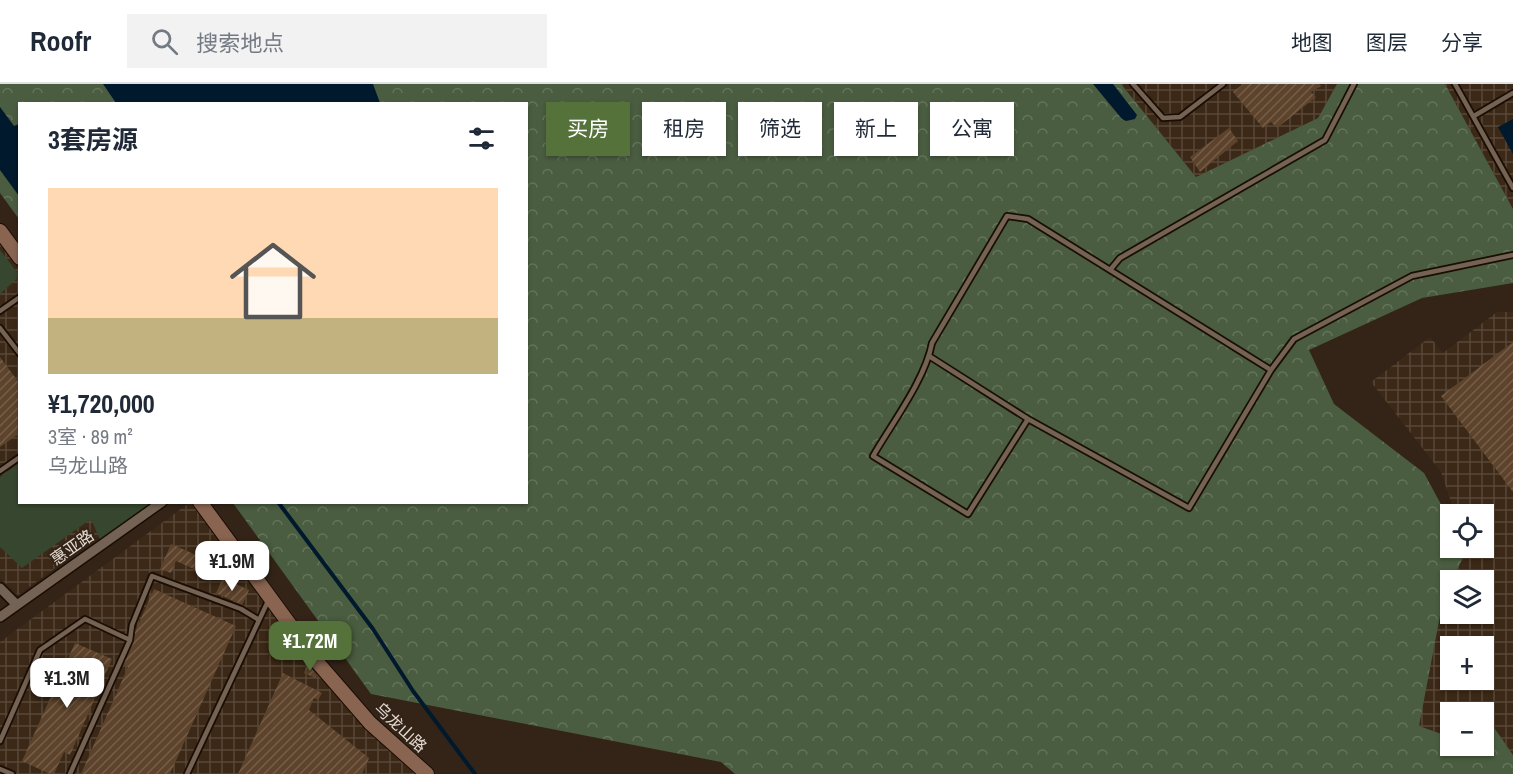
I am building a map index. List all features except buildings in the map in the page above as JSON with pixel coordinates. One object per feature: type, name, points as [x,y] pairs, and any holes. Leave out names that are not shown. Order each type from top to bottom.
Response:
[{"type":"street","points":[[0,231],[18,255]]},
{"type":"street","name":"惠亚路","points":[[0,617],[159,504]]},
{"type":"street","name":"乌龙山路","points":[[201,504],[318,663],[370,723],[427,774]]},
{"type":"street","points":[[0,588],[16,604]]},
{"type":"lane","points":[[1133,84],[1163,118],[1180,117],[1223,84]]},
{"type":"lane","points":[[1110,270],[1120,258],[1324,140],[1354,84]]},
{"type":"lane","points":[[1455,84],[1513,188]]},
{"type":"lane","points":[[1474,116],[1513,93]]},
{"type":"lane","points":[[1028,419],[968,514],[873,456],[929,356],[932,343],[1007,216],[1028,219],[1271,370]]},
{"type":"lane","points":[[929,356],[1028,419],[1190,508],[1271,370],[1294,339],[1412,276],[1513,255]]},
{"type":"lane","points":[[0,311],[18,298]]},
{"type":"lane","points":[[0,328],[18,351]]},
{"type":"lane","points":[[0,471],[18,458]]},
{"type":"lane","points":[[70,774],[130,640],[132,625],[153,576],[241,609],[259,620]]},
{"type":"lane","points":[[187,774],[270,597]]},
{"type":"lane","points":[[0,741],[40,650],[85,619],[130,640]]},
{"type":"lane","points":[[0,769],[12,774]]},
{"type":"shaded area","points":[[1121,84],[1337,84],[1318,118],[1196,177]]},
{"type":"shaded area","points":[[1445,84],[1513,84],[1513,209]]},
{"type":"shaded area","points":[[0,244],[18,269],[18,504],[144,504],[18,595],[0,578]]},
{"type":"shaded area","points":[[1497,312],[1513,312],[1513,755],[1494,728],[1494,702],[1440,702],[1440,734],[1418,726],[1440,615],[1440,624],[1494,624],[1494,570],[1456,570],[1462,558],[1494,558],[1494,504],[1452,504],[1441,472],[1371,382],[1430,337],[1443,353]]},
{"type":"shaded area","points":[[188,504],[195,504],[352,714],[419,774],[0,774],[0,642]]},
{"type":"green space","points":[[0,84],[1121,84],[1196,177],[1318,118],[1337,84],[1445,84],[1513,209],[1513,283],[1422,298],[1309,350],[1334,404],[1424,473],[1441,504],[1440,558],[1463,558],[1457,570],[1440,570],[1440,616],[1419,726],[1440,733],[1440,756],[1494,756],[1494,727],[1513,755],[1513,774],[735,774],[721,762],[371,694],[234,504],[528,504],[528,102],[18,102],[18,218],[0,193]]},
{"type":"green space","points":[[0,250],[18,273],[18,278],[0,294]]},
{"type":"green space","points":[[18,464],[18,504],[151,504],[100,540],[91,519],[22,568],[0,547],[0,477]]},
{"type":"water","points":[[103,84],[373,84],[380,102],[115,102]]},
{"type":"water","points":[[1093,84],[1113,84],[1137,115],[1135,119],[1126,121],[1122,119]]},
{"type":"water","points":[[0,107],[14,126],[18,124],[18,195],[0,170]]},
{"type":"water","points":[[1513,119],[1513,154],[1498,127]]},
{"type":"waterway","points":[[279,504],[373,629],[413,691],[475,774]]}]
